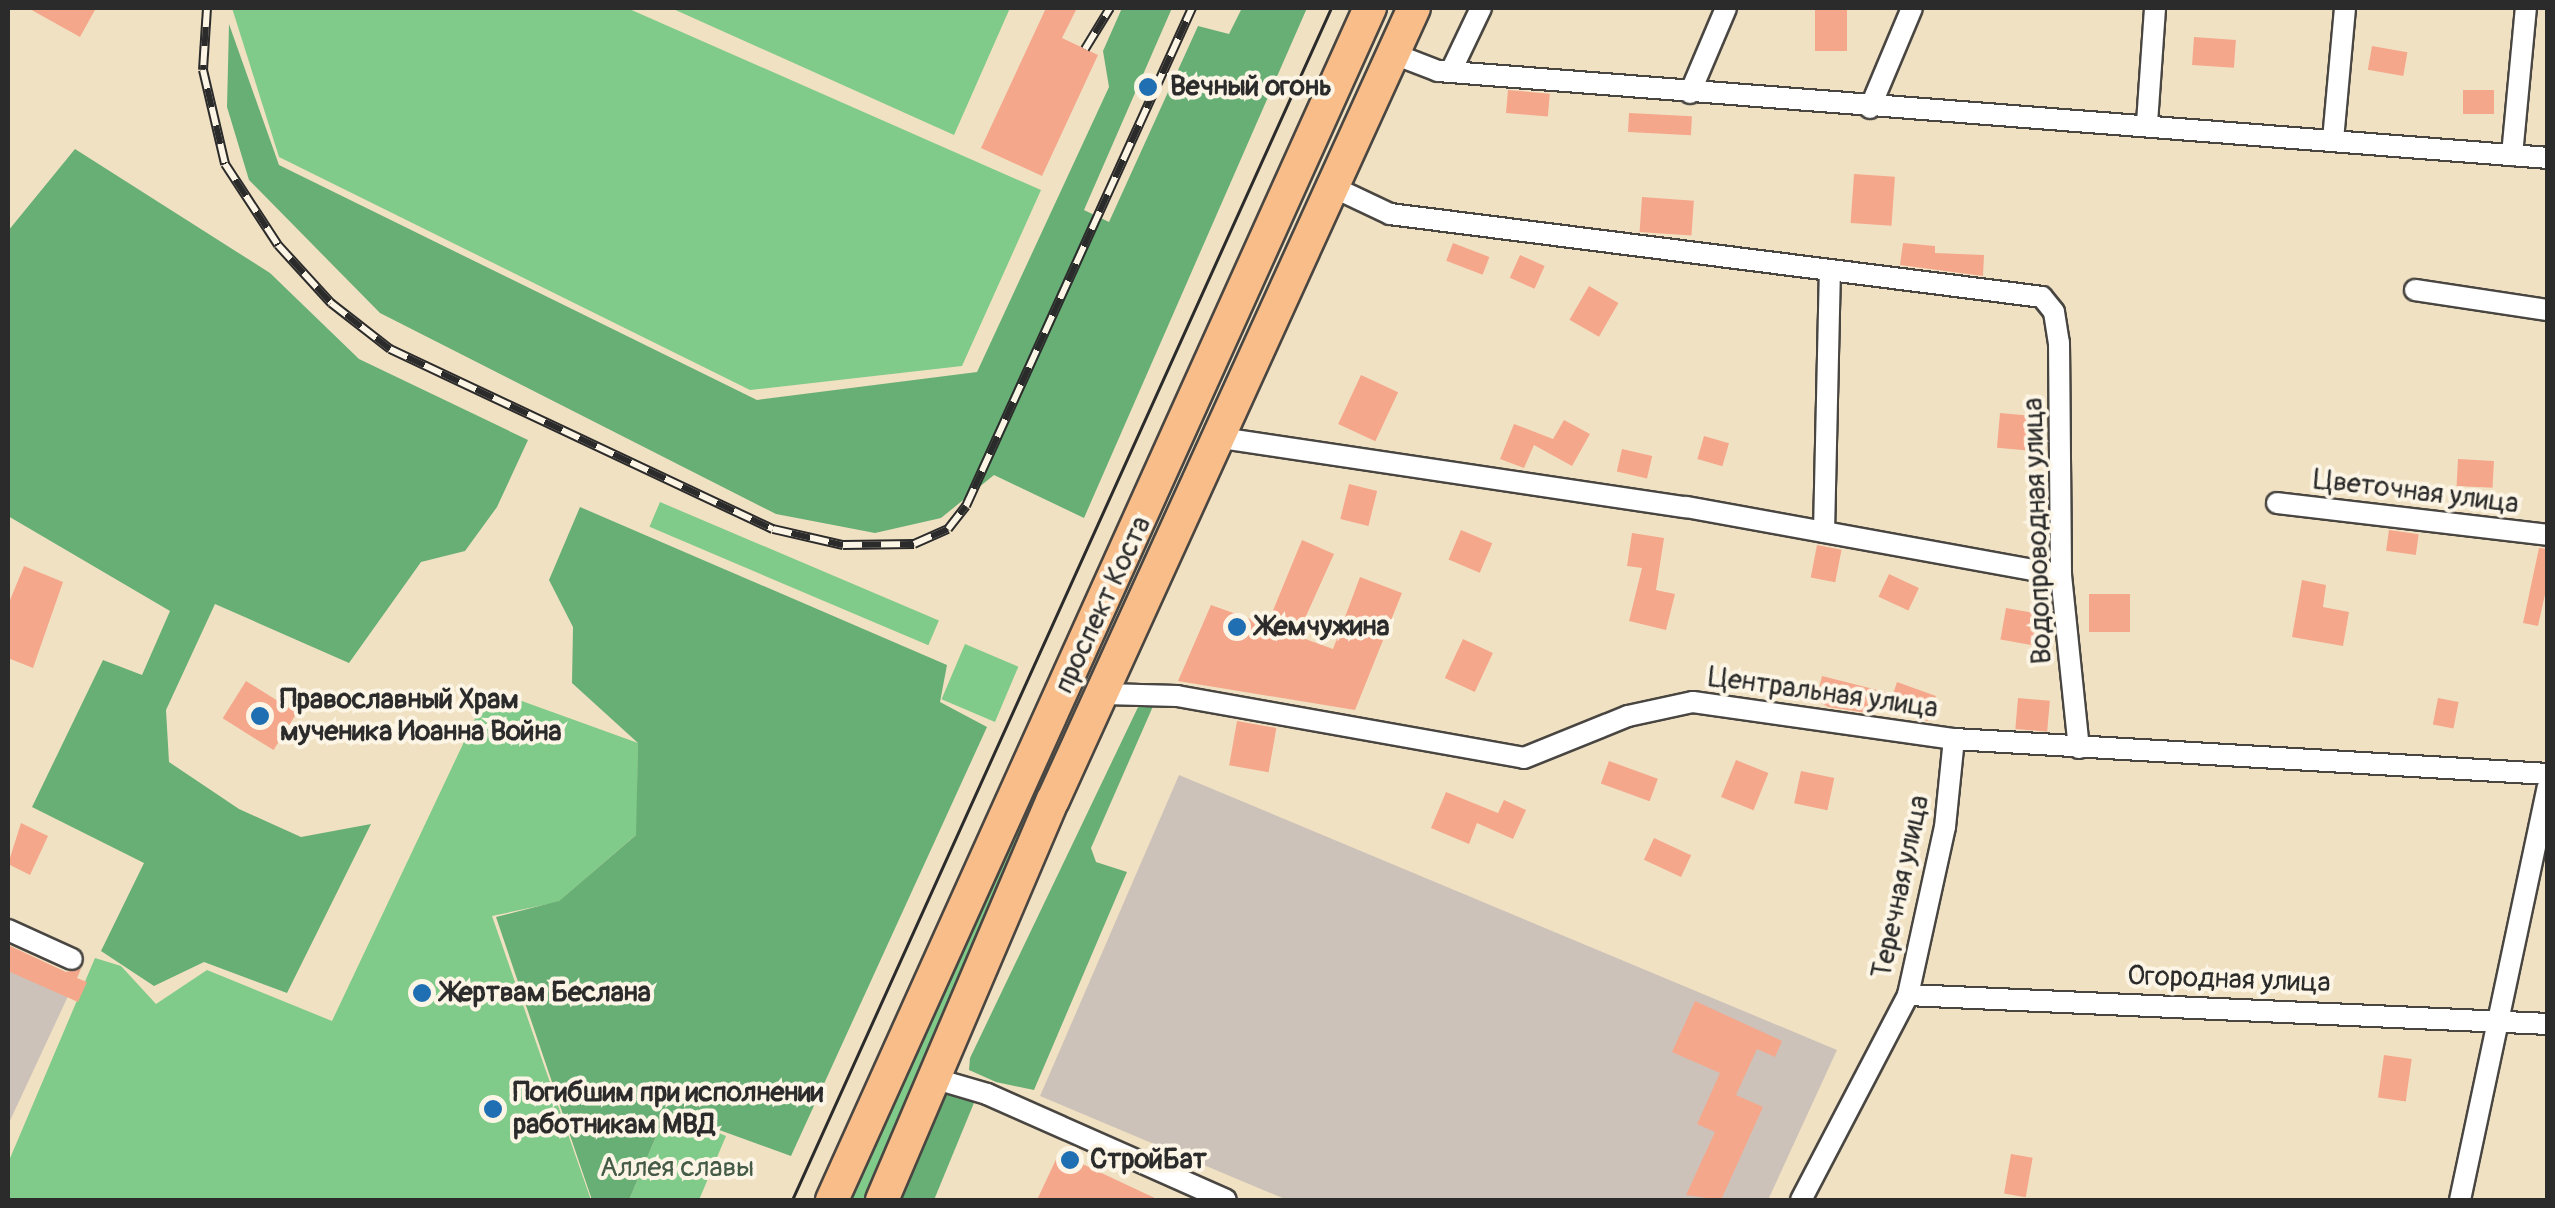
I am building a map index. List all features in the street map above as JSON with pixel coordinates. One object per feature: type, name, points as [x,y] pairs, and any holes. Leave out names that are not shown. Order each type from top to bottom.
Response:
[{"type":"main road","name":"проспект Коста","points":[[832,1200],[1370,8]]},
{"type":"main road","name":"проспект Коста","points":[[882,1200],[1085,736],[1414,8]]},
{"type":"main road","points":[[1050,720],[1085,736]]},
{"type":"street","points":[[1450,71],[1481,8]]},
{"type":"street","points":[[1690,93],[1726,8]]},
{"type":"street","points":[[1870,108],[1912,8]]},
{"type":"street","points":[[2146,124],[2155,8]]},
{"type":"street","points":[[2333,140],[2345,8]]},
{"type":"street","points":[[2512,155],[2526,8]]},
{"type":"street","points":[[1394,54],[1450,71],[1690,93],[2146,124],[2548,158]]},
{"type":"street","points":[[1333,187],[1390,214],[1830,275],[1824,532]]},
{"type":"street","name":"Водопроводная улица","points":[[1830,275],[2018,290],[2042,296],[2054,312],[2061,574],[2079,748]]},
{"type":"street","points":[[2415,290],[2548,310]]},
{"type":"street","points":[[1222,438],[1824,532],[2061,574]]},
{"type":"street","name":"Цветочная улица","points":[[2277,503],[2548,535]]},
{"type":"street","name":"Центральная улица","points":[[1106,694],[1169,695],[1524,758],[1628,716],[1693,702],[1954,739],[2548,774]]},
{"type":"street","name":"Теречная улица","points":[[1801,1200],[1908,994],[1945,827],[1954,739]]},
{"type":"street","points":[[2460,1200],[2495,1018],[2548,787]]},
{"type":"street","points":[[8,930],[72,958]]},
{"type":"street","name":"Огородная улица","points":[[1908,994],[2495,1018],[2548,1024]]},
{"type":"street","points":[[936,1080],[987,1094],[1226,1200]]},
{"type":"shaded area","points":[[1179,775],[1837,1050],[1768,1200],[1287,1200],[1040,1096]]},
{"type":"shaded area","points":[[8,948],[76,979],[8,1125]]},
{"type":"green space","points":[[232,8],[627,8],[1041,190],[962,366],[750,390],[279,157]]},
{"type":"green space","points":[[671,8],[1010,8],[954,135]]},
{"type":"green space","points":[[1122,8],[1172,8],[1084,210],[1109,222],[1198,26],[1229,34],[1242,8],[1307,8],[1084,518],[994,475],[941,518],[875,533],[776,514],[380,313],[249,180],[227,107],[229,24],[279,165],[757,400],[977,372],[1109,87],[1103,51]]},
{"type":"green space","points":[[75,149],[270,273],[359,359],[528,440],[497,507],[465,551],[421,562],[349,663],[215,604],[166,710],[169,762],[239,809],[301,837],[371,824],[287,993],[204,962],[154,986],[101,951],[144,863],[32,807],[103,660],[142,675],[170,611],[8,516],[8,231]]},
{"type":"green space","points":[[660,502],[939,620],[928,645],[649,527]]},
{"type":"green space","points":[[580,507],[947,665],[940,702],[987,727],[791,1156],[667,1111],[629,1200],[592,1200],[496,917],[559,901],[636,835],[638,743],[572,683],[573,627],[549,580]]},
{"type":"green space","points":[[965,644],[1018,667],[995,722],[942,699]]},
{"type":"green space","points":[[489,689],[638,743],[637,834],[558,902],[492,916],[591,1200],[8,1200],[8,1163],[95,958],[121,966],[156,1004],[207,970],[332,1021]]},
{"type":"green space","points":[[1140,703],[1154,704],[1091,848],[1096,862],[1127,872],[1034,1090],[996,1082],[969,1070],[970,1058]]},
{"type":"green space","points":[[1029,808],[1037,813],[864,1200],[846,1200]]},
{"type":"green space","points":[[945,1088],[976,1098],[934,1200],[892,1200]]},
{"type":"green space","name":"Аллея славы","points":[[667,1111],[726,1136],[699,1200],[629,1200]]},
{"type":"building","points":[[28,8],[96,8],[80,37]]},
{"type":"building","points":[[1046,8],[1077,8],[1062,38],[1098,55],[1042,176],[981,148]]},
{"type":"building","points":[[1815,8],[1847,8],[1847,51],[1815,51]]},
{"type":"building","points":[[2194,37],[2236,40],[2234,68],[2192,65]]},
{"type":"building","points":[[2372,46],[2407,52],[2403,76],[2368,70]]},
{"type":"building","points":[[1508,90],[1550,94],[1548,117],[1506,113]]},
{"type":"building","points":[[2463,90],[2494,90],[2494,114],[2463,114]]},
{"type":"building","points":[[1629,113],[1692,116],[1691,135],[1628,132]]},
{"type":"building","points":[[1854,174],[1895,177],[1891,226],[1851,223]]},
{"type":"building","points":[[1642,197],[1694,201],[1691,236],[1640,232]]},
{"type":"building","points":[[1453,243],[1489,257],[1483,275],[1446,261]]},
{"type":"building","points":[[1903,243],[1935,246],[1935,253],[1984,255],[1983,276],[1900,265]]},
{"type":"building","points":[[1520,255],[1545,266],[1534,289],[1510,278]]},
{"type":"building","points":[[1589,286],[1618,303],[1599,337],[1570,320]]},
{"type":"building","points":[[1361,375],[1398,392],[1375,441],[1338,424]]},
{"type":"building","points":[[2000,413],[2034,416],[2031,451],[1997,448]]},
{"type":"building","points":[[1564,420],[1590,434],[1572,466],[1534,445],[1524,468],[1500,459],[1514,424],[1553,439]]},
{"type":"building","points":[[1704,436],[1729,443],[1722,466],[1697,459]]},
{"type":"building","points":[[1622,449],[1652,456],[1647,478],[1617,471]]},
{"type":"building","points":[[2458,459],[2494,461],[2493,488],[2457,486]]},
{"type":"building","points":[[1349,484],[1377,491],[1368,526],[1340,519]]},
{"type":"building","points":[[1461,530],[1492,543],[1480,573],[1448,559]]},
{"type":"building","points":[[2389,530],[2419,534],[2416,555],[2386,551]]},
{"type":"building","points":[[1632,533],[1664,538],[1656,590],[1675,594],[1666,630],[1629,621],[1642,568],[1627,566]]},
{"type":"building","name":"Жемчужина","points":[[1302,540],[1334,554],[1297,636],[1333,649],[1360,577],[1402,593],[1355,710],[1178,681],[1211,605],[1267,625]]},
{"type":"building","points":[[1817,545],[1842,550],[1835,582],[1811,577]]},
{"type":"building","points":[[2539,548],[2548,549],[2548,581],[2538,626],[2523,623]]},
{"type":"building","points":[[24,566],[63,582],[33,668],[8,658],[8,605]]},
{"type":"building","points":[[1889,574],[1919,588],[1908,611],[1878,597]]},
{"type":"building","points":[[2302,580],[2326,585],[2323,607],[2349,612],[2343,646],[2292,637]]},
{"type":"building","points":[[2089,594],[2130,594],[2130,632],[2089,632]]},
{"type":"building","points":[[2006,608],[2046,615],[2041,647],[2000,640]]},
{"type":"building","points":[[1463,639],[1493,653],[1475,692],[1445,678]]},
{"type":"building","points":[[1822,676],[1893,694],[1897,682],[1936,696],[1928,721],[1868,705],[1867,713],[1828,707],[1816,700]]},
{"type":"building","name":"Православный Храм мученика Иоанна Война","points":[[246,681],[297,713],[274,750],[223,718]]},
{"type":"building","points":[[2018,698],[2050,701],[2047,732],[2015,729]]},
{"type":"building","points":[[2438,698],[2459,702],[2453,729],[2433,725]]},
{"type":"building","points":[[1237,721],[1276,728],[1269,772],[1229,765]]},
{"type":"building","points":[[1736,760],[1768,773],[1753,810],[1721,797]]},
{"type":"building","points":[[1609,761],[1658,779],[1650,801],[1601,784]]},
{"type":"building","points":[[1801,771],[1834,778],[1827,810],[1794,803]]},
{"type":"building","points":[[1446,792],[1498,813],[1504,800],[1526,810],[1513,839],[1477,823],[1469,844],[1431,828]]},
{"type":"building","points":[[21,823],[48,836],[30,875],[8,864]]},
{"type":"building","points":[[1654,838],[1691,855],[1681,877],[1644,860]]},
{"type":"building","points":[[8,945],[66,972],[81,969],[77,978],[87,982],[78,1002],[8,971]]},
{"type":"building","points":[[1695,1001],[1782,1041],[1775,1057],[1757,1049],[1736,1095],[1763,1107],[1721,1200],[1686,1195],[1715,1132],[1697,1124],[1720,1073],[1672,1052]]},
{"type":"building","points":[[2384,1055],[2412,1059],[2406,1101],[2378,1098]]},
{"type":"building","points":[[1059,1153],[1159,1200],[1037,1200]]},
{"type":"building","points":[[2011,1154],[2033,1158],[2026,1197],[2004,1193]]},
{"type":"tram line","points":[[792,1200],[1331,8]]},
{"type":"railway","points":[[207,8],[203,70],[225,164],[278,245],[331,303],[390,349],[773,529],[843,545],[914,544],[948,529],[966,506],[1192,8]]},
{"type":"railway","points":[[1085,49],[1110,8]]},
{"type":"place","name":"Вечный огонь","points":[[1148,87]]},
{"type":"place","name":"Жемчужина","points":[[1237,627]]},
{"type":"place","name":"Православный Храм мученика Иоанна Война","points":[[260,716]]},
{"type":"place","name":"Жертвам Беслана","points":[[422,993]]},
{"type":"place","name":"Погибшим при исполнении работникам МВД","points":[[493,1109]]},
{"type":"place","name":"СтройБат","points":[[1070,1160]]}]
